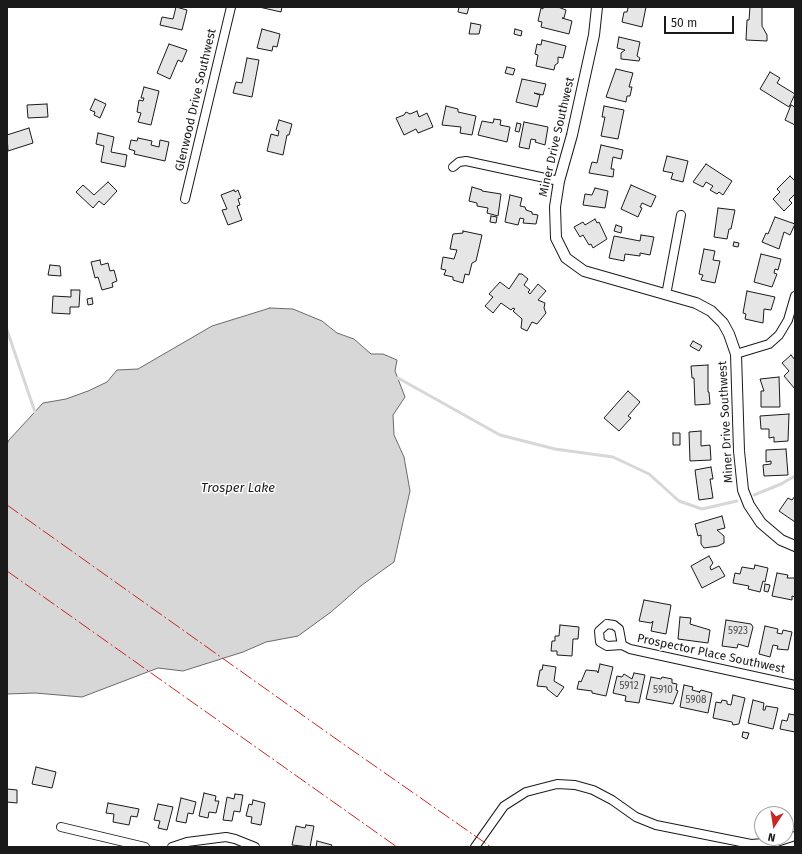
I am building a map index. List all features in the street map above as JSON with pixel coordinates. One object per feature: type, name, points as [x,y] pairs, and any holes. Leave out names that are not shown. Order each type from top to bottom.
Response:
[{"type":"street","name":"Glenwood Drive Southwest","points":[[185,199],[231,7]]},
{"type":"street","name":"Miner Drive Southwest","points":[[598,7],[594,35],[572,135],[559,181],[555,207],[556,238],[566,258],[584,271],[696,303],[711,311],[726,328],[736,354],[739,451],[743,490],[749,505],[762,523],[781,540],[795,546]]},
{"type":"street","points":[[453,167],[459,162],[466,161],[559,181]]},
{"type":"street","points":[[666,295],[681,215]]},
{"type":"street","points":[[736,354],[769,344],[779,335],[788,320],[795,296]]},
{"type":"street","name":"Prospector Place Southwest","points":[[622,645],[630,649],[795,685]]},
{"type":"street","points":[[475,847],[504,806],[526,792],[557,784],[576,785],[593,790],[612,800],[636,817],[656,825],[751,844],[777,842],[795,836]]},
{"type":"street","points":[[61,827],[120,844],[145,847]]},
{"type":"street","points":[[172,847],[187,842],[226,838],[236,839],[255,847]]},
{"type":"water","name":"Trosper Lake","points":[[270,308],[293,309],[322,321],[337,333],[354,339],[371,354],[383,354],[397,360],[395,371],[405,397],[393,415],[394,435],[404,457],[410,491],[394,562],[362,585],[331,612],[298,636],[266,642],[243,652],[183,671],[158,668],[82,697],[35,693],[7,694],[7,444],[9,440],[43,403],[66,399],[88,391],[107,382],[117,370],[138,369],[212,326]]},
{"type":"building","points":[[176,7],[187,10],[182,30],[160,25],[162,17],[173,19]]},
{"type":"building","points":[[259,7],[282,7],[281,12]]},
{"type":"building","points":[[459,7],[469,7],[467,14],[458,12]]},
{"type":"building","points":[[543,7],[558,7],[566,10],[564,18],[562,18],[572,21],[569,34],[541,27],[542,22],[538,21],[541,8],[543,9]]},
{"type":"building","points":[[626,7],[646,7],[642,27],[622,22],[624,12],[627,12],[628,8]]},
{"type":"building","points":[[750,7],[762,7],[762,26],[767,35],[767,41],[746,40],[747,20],[749,20]]},
{"type":"building","points":[[471,23],[481,25],[479,34],[469,34]]},
{"type":"building","points":[[262,29],[280,34],[277,47],[273,46],[272,51],[257,48]]},
{"type":"building","points":[[515,29],[522,31],[521,36],[514,34]]},
{"type":"building","points":[[619,37],[640,42],[637,56],[640,58],[639,61],[621,59],[621,53],[625,50],[617,48]]},
{"type":"building","points":[[542,40],[566,46],[563,58],[558,57],[558,63],[555,65],[554,70],[536,66],[538,55],[535,54],[537,44],[541,45]]},
{"type":"building","points":[[169,44],[187,50],[182,62],[178,60],[170,79],[157,73]]},
{"type":"building","points":[[247,58],[259,60],[252,97],[233,93],[236,82],[242,83]]},
{"type":"building","points":[[507,67],[515,69],[513,75],[505,73]]},
{"type":"building","points":[[616,69],[633,73],[629,87],[632,87],[630,96],[627,96],[626,102],[606,97]]},
{"type":"building","points":[[770,72],[780,78],[777,83],[795,94],[789,107],[760,89]]},
{"type":"building","points":[[522,79],[546,84],[543,95],[534,93],[540,95],[537,107],[516,102]]},
{"type":"building","points":[[144,87],[159,91],[151,125],[138,122],[141,113],[137,112],[139,100],[143,101],[144,98],[141,98]]},
{"type":"building","points":[[95,99],[106,104],[100,118],[94,115],[95,112],[90,110]]},
{"type":"building","points":[[47,104],[48,117],[28,118],[27,105]]},
{"type":"building","points":[[791,105],[795,107],[795,125],[785,120]]},
{"type":"building","points":[[446,106],[458,109],[458,112],[476,116],[472,135],[460,133],[461,127],[442,125]]},
{"type":"building","points":[[604,106],[624,110],[618,139],[601,136],[605,117],[602,117]]},
{"type":"building","points":[[417,111],[419,117],[427,113],[433,127],[418,133],[416,129],[404,135],[396,118],[404,115],[406,112],[410,114]]},
{"type":"building","points":[[494,119],[501,120],[500,125],[510,127],[507,142],[478,135],[482,121],[493,123]]},
{"type":"building","points":[[279,120],[292,124],[289,135],[287,135],[283,155],[267,151],[271,134],[278,136],[279,131],[276,130]]},
{"type":"building","points":[[524,122],[548,127],[545,145],[531,139],[529,149],[519,147]]},
{"type":"building","points":[[517,123],[521,124],[519,132],[515,131]]},
{"type":"building","points":[[29,128],[33,143],[8,151],[7,135]]},
{"type":"building","points":[[98,133],[114,137],[111,152],[127,155],[125,167],[101,162],[104,146],[96,144]]},
{"type":"building","points":[[138,138],[152,141],[151,145],[159,147],[160,140],[169,142],[165,161],[134,154],[135,151],[129,149],[131,140],[137,141]]},
{"type":"building","points":[[601,145],[623,150],[621,159],[613,157],[611,169],[614,169],[613,177],[589,173],[592,162],[597,163]]},
{"type":"building","points":[[667,156],[688,161],[683,182],[671,179],[673,173],[663,171]]},
{"type":"building","points":[[706,164],[732,181],[723,195],[719,192],[717,194],[710,190],[713,186],[706,182],[703,187],[693,182]]},
{"type":"building","points":[[790,176],[795,181],[795,194],[789,200],[792,203],[784,211],[773,199],[780,192],[777,189]]},
{"type":"building","points":[[108,182],[117,191],[104,205],[99,201],[93,208],[76,192],[83,185],[94,195]]},
{"type":"building","points":[[631,185],[656,196],[651,207],[642,203],[640,207],[642,208],[638,217],[621,209]]},
{"type":"building","points":[[472,187],[482,191],[501,194],[498,216],[487,213],[488,208],[477,206],[477,203],[469,201]]},
{"type":"building","points":[[595,188],[608,191],[605,208],[583,205],[585,194],[592,195]]},
{"type":"building","points":[[234,190],[235,192],[238,190],[241,198],[238,199],[240,205],[237,206],[242,220],[228,225],[222,210],[227,209],[221,195]]},
{"type":"building","points":[[510,195],[522,198],[520,206],[525,207],[526,210],[532,212],[532,214],[538,215],[536,224],[523,223],[524,219],[520,218],[518,225],[505,222]]},
{"type":"building","points":[[718,208],[735,210],[727,239],[714,237]]},
{"type":"building","points":[[491,216],[497,217],[496,223],[490,222]]},
{"type":"building","points":[[775,217],[795,224],[790,235],[784,232],[779,249],[762,242],[766,233],[768,234]]},
{"type":"building","points":[[595,219],[597,223],[599,222],[607,239],[593,248],[591,244],[589,245],[583,235],[580,237],[574,227],[583,222],[585,225]]},
{"type":"building","points":[[616,225],[622,227],[621,233],[614,231]]},
{"type":"building","points":[[463,231],[482,235],[476,261],[472,263],[469,275],[465,274],[463,283],[453,280],[453,277],[444,275],[446,270],[441,269],[443,257],[454,259],[457,250],[450,249],[453,234],[463,233]]},
{"type":"building","points":[[641,235],[654,237],[650,255],[640,253],[640,256],[625,254],[624,261],[609,258],[614,236],[640,241]]},
{"type":"building","points":[[734,242],[739,243],[738,247],[733,246]]},
{"type":"building","points":[[704,249],[715,251],[713,260],[720,261],[715,283],[701,280],[703,275],[699,274]]},
{"type":"building","points":[[761,254],[781,259],[778,270],[775,269],[774,273],[777,274],[772,287],[754,282]]},
{"type":"building","points":[[100,260],[101,265],[108,263],[110,271],[114,270],[117,281],[112,283],[113,287],[102,290],[98,277],[95,278],[91,262]]},
{"type":"building","points":[[50,265],[60,266],[61,276],[48,275]]},
{"type":"building","points":[[519,274],[522,274],[528,279],[524,285],[530,290],[528,292],[530,294],[538,284],[546,291],[538,300],[545,303],[544,308],[546,313],[537,324],[532,322],[527,331],[521,328],[522,319],[513,311],[515,309],[513,308],[511,310],[501,303],[493,313],[485,306],[493,297],[489,294],[500,282],[509,289]]},
{"type":"building","points":[[71,290],[80,290],[79,307],[70,307],[70,314],[52,313],[53,296],[71,297]]},
{"type":"building","points":[[747,291],[775,297],[771,310],[764,309],[763,323],[745,319],[746,314],[743,313]]},
{"type":"building","points":[[92,298],[93,304],[88,305],[87,299]]},
{"type":"building","points":[[693,341],[702,346],[699,351],[690,346]]},
{"type":"building","points":[[791,355],[795,360],[795,389],[784,376],[789,371],[782,363]]},
{"type":"building","points":[[708,365],[708,392],[710,404],[695,405],[694,378],[692,378],[691,366]]},
{"type":"building","points":[[779,377],[780,407],[761,407],[761,391],[764,391],[760,379]]},
{"type":"building","points":[[628,391],[640,402],[628,416],[631,418],[619,431],[604,418]]},
{"type":"building","points":[[789,414],[788,441],[774,442],[774,437],[769,438],[769,429],[761,429],[760,416]]},
{"type":"building","points":[[701,431],[701,446],[710,445],[711,460],[690,461],[689,432]]},
{"type":"building","points":[[673,433],[680,433],[680,445],[673,445]]},
{"type":"building","points":[[786,449],[788,475],[764,476],[763,465],[771,464],[771,461],[766,462],[766,450]]},
{"type":"building","points":[[711,467],[713,479],[710,479],[713,498],[699,500],[695,470]]},
{"type":"building","points":[[795,496],[795,522],[779,511],[788,498],[792,500]]},
{"type":"building","points":[[722,516],[725,528],[717,530],[724,536],[724,543],[718,546],[704,548],[701,544],[701,535],[698,536],[695,524]]},
{"type":"building","points":[[709,556],[713,563],[710,567],[711,570],[719,566],[725,576],[702,588],[691,566]]},
{"type":"building","points":[[755,565],[768,568],[765,582],[763,581],[760,592],[748,589],[749,586],[733,583],[735,573],[740,574],[742,567],[754,569]]},
{"type":"building","points":[[777,573],[788,575],[787,578],[795,578],[795,597],[792,596],[792,600],[772,596]]},
{"type":"building","points":[[765,584],[770,585],[768,592],[764,591]]},
{"type":"building","points":[[644,600],[671,605],[666,634],[651,631],[653,621],[651,623],[639,621]]},
{"type":"building","points":[[680,617],[691,618],[690,624],[710,630],[708,643],[678,639]]},
{"type":"building","points":[[726,620],[751,624],[753,627],[748,647],[738,644],[737,648],[722,646]]},
{"type":"building","points":[[560,625],[579,627],[578,639],[573,639],[572,656],[557,655],[557,651],[551,651],[552,641],[555,641],[555,636],[559,636]]},
{"type":"building","points":[[765,626],[778,629],[777,633],[782,634],[783,630],[792,632],[788,650],[777,649],[778,646],[773,645],[770,657],[759,654]]},
{"type":"building","points":[[600,664],[613,667],[606,696],[592,693],[592,691],[577,689],[579,681],[581,682],[586,670],[597,671],[598,673]]},
{"type":"building","points":[[543,665],[556,667],[554,681],[564,687],[557,697],[547,689],[547,687],[537,686],[540,670],[542,670]]},
{"type":"building","points":[[634,673],[645,675],[639,703],[625,701],[626,696],[613,693],[617,676],[622,677],[624,674],[632,679]]},
{"type":"building","points":[[651,677],[672,679],[672,683],[677,684],[676,690],[678,691],[673,704],[646,699]]},
{"type":"building","points":[[684,685],[693,687],[692,690],[700,692],[701,690],[712,693],[708,713],[680,707]]},
{"type":"building","points":[[733,695],[745,698],[739,724],[733,725],[732,722],[713,718],[716,702],[721,703],[722,700],[727,701],[727,704],[731,705]]},
{"type":"building","points":[[753,700],[764,703],[763,710],[765,710],[766,706],[778,708],[773,729],[748,723]]},
{"type":"building","points":[[789,714],[795,715],[795,732],[780,729],[782,720],[787,721]]},
{"type":"building","points":[[743,732],[749,733],[747,739],[742,737]]},
{"type":"building","points":[[36,767],[56,772],[52,788],[32,784]]},
{"type":"building","points":[[7,789],[17,790],[17,803],[7,802]]},
{"type":"building","points":[[204,793],[216,796],[215,801],[219,801],[216,813],[209,812],[208,818],[199,816]]},
{"type":"building","points":[[235,794],[243,795],[240,812],[234,811],[232,821],[223,820],[227,797],[234,799]]},
{"type":"building","points":[[181,798],[196,802],[193,814],[188,813],[186,823],[176,821]]},
{"type":"building","points":[[253,800],[265,803],[261,825],[251,823],[252,817],[246,816],[249,804],[252,805]]},
{"type":"building","points":[[108,803],[139,809],[137,817],[131,816],[129,825],[113,822],[114,814],[106,813]]},
{"type":"building","points":[[158,804],[173,807],[167,830],[158,828],[160,821],[154,820]]},
{"type":"building","points":[[306,825],[314,826],[310,847],[292,845],[296,826],[305,828]]},
{"type":"building","points":[[317,841],[332,845],[331,847],[316,847]]},
{"type":"waterway","points":[[7,330],[36,415]]},
{"type":"waterway","points":[[395,380],[398,378],[500,435],[555,449],[613,457],[649,474],[679,501],[702,509],[737,501]]},
{"type":"waterway","points":[[754,495],[781,484],[795,476]]},
{"type":"power","points":[[7,505],[491,847]]},
{"type":"power","points":[[7,571],[397,847]]}]
